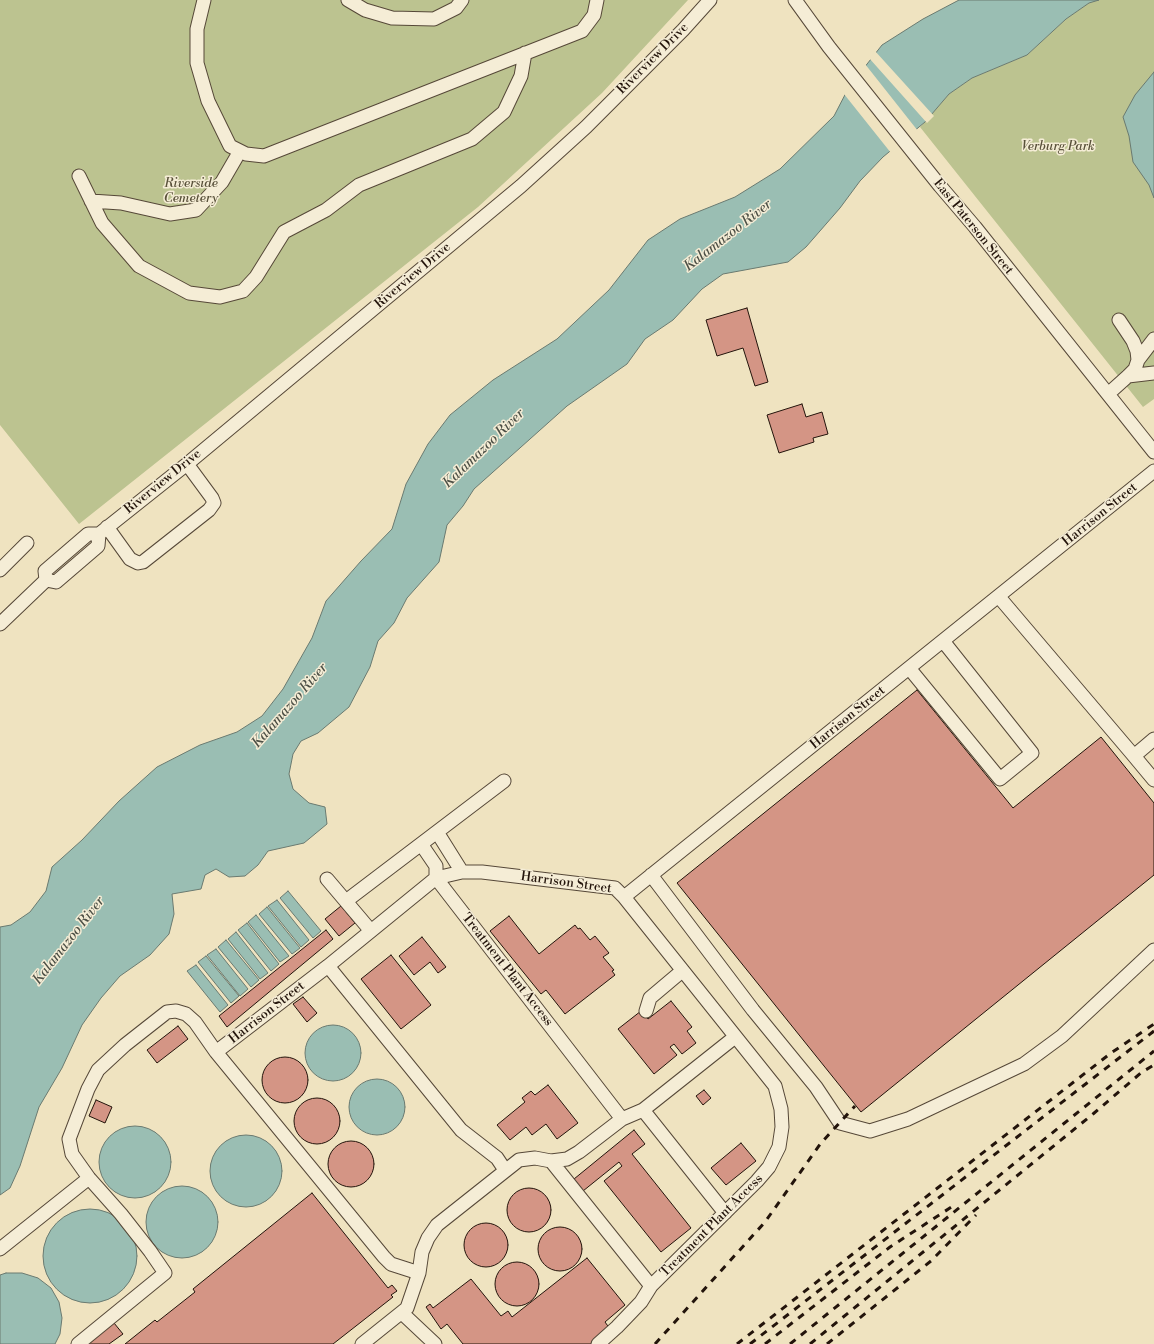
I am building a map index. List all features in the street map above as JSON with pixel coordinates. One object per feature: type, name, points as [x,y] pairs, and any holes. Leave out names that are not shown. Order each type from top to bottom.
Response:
[{"type":"street","points":[[204,0],[197,29],[197,63],[208,101],[230,146],[246,154],[264,156],[582,31],[594,15],[593,2]]},
{"type":"street","points":[[348,0],[365,10],[392,18],[434,20],[456,8],[462,0]]},
{"type":"street","name":"Riverview Drive","points":[[3,615],[46,580],[56,582],[98,546],[103,531],[187,464],[521,186],[586,127],[683,30],[710,0]]},
{"type":"street","name":"East Paterson Street","points":[[795,0],[829,47],[940,186],[975,227],[1154,452]]},
{"type":"street","points":[[79,176],[102,223],[139,266],[189,293],[220,297],[243,291],[256,277],[284,232],[326,210],[359,185],[472,139],[504,112],[521,76],[525,53]]},
{"type":"street","points":[[91,201],[121,203],[170,214],[196,210],[222,182],[240,151]]},
{"type":"street","points":[[1119,320],[1133,341],[1138,360]]},
{"type":"street","points":[[1108,394],[1134,369],[1138,360],[1154,339]]},
{"type":"street","points":[[1128,376],[1154,373]]},
{"type":"street","points":[[103,531],[130,559],[138,564],[155,553],[209,510],[214,503],[212,498],[187,464]]},
{"type":"street","name":"Harrison Street","points":[[419,1273],[391,1264],[384,1257],[216,1052],[328,966],[436,878],[462,872],[482,872],[615,888],[624,897],[1154,471]]},
{"type":"street","points":[[0,570],[27,543]]},
{"type":"street","points":[[999,596],[1154,780]]},
{"type":"street","points":[[909,668],[1000,779],[1032,753],[943,642]]},
{"type":"street","points":[[1134,756],[1154,739]]},
{"type":"street","points":[[346,901],[504,781]]},
{"type":"street","points":[[437,832],[462,872]]},
{"type":"street","points":[[421,844],[436,866],[436,878]]},
{"type":"street","points":[[651,875],[753,1010],[816,1087],[840,1123],[870,1131],[908,1119],[1024,1064],[1062,1036],[1154,950]]},
{"type":"street","name":"Treatment Plant Access","points":[[436,878],[622,1119]]},
{"type":"street","points":[[327,879],[371,931]]},
{"type":"street","name":"Treatment Plant Access","points":[[598,1344],[641,1302],[651,1286],[757,1181],[769,1167],[779,1147],[782,1127],[781,1109],[775,1086],[734,1037],[624,897]]},
{"type":"street","points":[[328,966],[461,1130],[497,1158],[506,1170]]},
{"type":"street","points":[[646,1011],[650,998],[682,971]]},
{"type":"street","points":[[78,1344],[165,1273],[122,1214],[89,1178],[72,1154],[69,1139],[88,1089],[98,1070],[125,1044],[167,1012],[176,1011],[186,1014],[195,1022],[216,1052]]},
{"type":"street","points":[[362,1344],[407,1308],[419,1273],[422,1252],[428,1238],[437,1225],[519,1160],[535,1158],[551,1161],[567,1159],[580,1152],[622,1119],[643,1110],[734,1037]]},
{"type":"street","points":[[643,1110],[725,1213]]},
{"type":"street","name":"Treatment Plant Access","points":[[551,1161],[651,1286]]},
{"type":"street","points":[[0,1249],[89,1178]]},
{"type":"street","points":[[402,1312],[435,1344]]},
{"type":"green space","name":"Riverside Cemetery","points":[[0,0],[688,0],[602,93],[478,207],[79,524],[0,425]]},
{"type":"green space","name":"Verburg Park","points":[[1099,0],[1154,0],[1154,399],[1143,407],[920,127],[949,94],[972,78],[1027,55],[1066,19],[1089,3]]},
{"type":"water","name":"Kalamazoo River","points":[[959,0],[1099,0],[1089,3],[1066,19],[1027,55],[972,78],[949,94],[925,122],[883,157],[860,181],[840,208],[806,247],[788,262],[723,274],[702,289],[673,320],[645,339],[627,364],[567,406],[474,489],[463,506],[447,525],[439,562],[407,598],[394,623],[378,641],[370,667],[349,707],[318,733],[301,741],[293,754],[289,774],[293,789],[309,803],[325,807],[327,824],[304,843],[268,851],[258,865],[245,876],[229,877],[216,869],[205,875],[201,889],[172,894],[174,914],[169,934],[150,955],[120,976],[101,998],[82,1025],[62,1068],[39,1107],[20,1166],[10,1188],[0,1195],[0,927],[11,925],[30,912],[46,891],[52,867],[82,840],[119,801],[157,767],[200,745],[237,732],[262,716],[283,689],[312,638],[326,601],[361,561],[392,529],[406,484],[428,444],[450,415],[493,380],[557,339],[609,290],[648,240],[680,219],[735,197],[780,169],[834,116],[849,87],[882,45],[923,19]]},
{"type":"water","points":[[1154,72],[1154,198],[1149,185],[1133,162],[1129,136],[1123,117],[1135,95]]},
{"type":"water","points":[[288,891],[321,931],[313,938],[280,898]]},
{"type":"water","points":[[277,900],[309,940],[301,947],[268,906]]},
{"type":"water","points":[[267,907],[300,948],[292,954],[259,914]]},
{"type":"water","points":[[256,915],[289,956],[280,962],[248,922]]},
{"type":"water","points":[[247,923],[279,964],[271,971],[238,930]]},
{"type":"water","points":[[236,932],[268,973],[260,979],[228,939]]},
{"type":"water","points":[[226,940],[259,980],[251,987],[218,947]]},
{"type":"water","points":[[216,949],[248,989],[240,996],[207,955]]},
{"type":"water","points":[[206,956],[239,996],[231,1003],[198,962]]},
{"type":"water","points":[[196,965],[228,1005],[220,1012],[187,971]]},
{"type":"water","points":[[327,1025],[339,1025],[353,1033],[361,1047],[359,1064],[353,1073],[339,1081],[327,1081],[317,1076],[310,1069],[305,1059],[305,1047],[310,1037],[317,1030]]},
{"type":"water","points":[[371,1079],[383,1079],[397,1087],[405,1101],[403,1118],[397,1127],[383,1135],[371,1135],[361,1130],[354,1123],[349,1113],[349,1101],[354,1091],[361,1084]]},
{"type":"water","points":[[128,1126],[142,1126],[161,1136],[171,1155],[171,1169],[161,1188],[142,1198],[128,1198],[109,1188],[99,1169],[99,1155],[109,1136]]},
{"type":"water","points":[[239,1135],[253,1135],[272,1145],[282,1164],[282,1178],[272,1197],[253,1207],[239,1207],[220,1197],[210,1178],[210,1164],[220,1145]]},
{"type":"water","points":[[175,1186],[189,1186],[208,1196],[218,1215],[218,1229],[208,1248],[189,1258],[175,1258],[156,1248],[146,1229],[146,1215],[156,1196]]},
{"type":"water","points":[[90,1209],[108,1213],[123,1223],[133,1238],[137,1256],[133,1274],[123,1289],[108,1299],[90,1303],[72,1299],[57,1289],[47,1274],[43,1256],[47,1238],[57,1223],[72,1213]]},
{"type":"water","points":[[6,1273],[22,1273],[38,1278],[51,1288],[59,1302],[62,1318],[60,1334],[55,1344],[0,1344],[0,1275]]},
{"type":"pier","points":[[875,51],[934,116],[927,123],[869,58]]},
{"type":"pier","points":[[865,64],[918,131],[891,153],[844,94],[848,86]]},
{"type":"building","points":[[747,308],[768,382],[755,386],[743,348],[717,356],[706,320]]},
{"type":"building","points":[[802,404],[806,417],[822,412],[828,434],[813,438],[814,442],[779,453],[767,415]]},
{"type":"building","points":[[917,690],[1013,808],[1101,737],[1154,803],[1154,875],[861,1112],[677,883]]},
{"type":"building","points":[[341,906],[355,923],[339,936],[325,919]]},
{"type":"building","points":[[509,916],[539,954],[575,925],[578,929],[580,928],[590,940],[595,936],[609,953],[603,957],[614,970],[612,971],[615,975],[565,1014],[546,990],[541,994],[490,931]]},
{"type":"building","points":[[326,930],[333,939],[227,1027],[219,1016]]},
{"type":"building","points":[[422,937],[446,967],[438,973],[430,962],[414,975],[399,956]]},
{"type":"building","points":[[391,955],[431,1005],[401,1029],[361,979]]},
{"type":"building","points":[[303,997],[317,1013],[307,1022],[293,1004]]},
{"type":"building","points":[[671,1001],[692,1027],[687,1031],[696,1043],[682,1054],[674,1044],[670,1047],[677,1055],[654,1074],[618,1029],[641,1011],[648,1019]]},
{"type":"building","points":[[178,1026],[188,1039],[157,1063],[147,1050]]},
{"type":"building","points":[[280,1057],[290,1057],[298,1061],[304,1067],[308,1075],[308,1085],[304,1093],[298,1099],[290,1103],[280,1103],[272,1099],[266,1093],[262,1085],[262,1075],[266,1067],[272,1061]]},
{"type":"building","points":[[548,1085],[578,1123],[557,1139],[546,1124],[532,1135],[526,1127],[510,1140],[497,1125],[525,1102],[522,1098],[531,1091],[535,1095]]},
{"type":"building","points":[[704,1090],[711,1098],[703,1105],[696,1096]]},
{"type":"building","points":[[322,1098],[326,1099],[336,1108],[339,1112],[339,1130],[330,1140],[322,1144],[312,1144],[304,1140],[295,1130],[294,1116],[298,1108],[308,1099]]},
{"type":"building","points":[[96,1100],[112,1107],[105,1123],[89,1116]]},
{"type":"building","points":[[634,1130],[645,1144],[632,1154],[691,1228],[661,1252],[604,1181],[622,1166],[619,1162],[583,1191],[574,1179]]},
{"type":"building","points":[[356,1141],[360,1142],[370,1151],[373,1155],[373,1173],[364,1183],[356,1187],[346,1187],[338,1183],[329,1173],[328,1159],[332,1151],[342,1142]]},
{"type":"building","points":[[741,1143],[756,1161],[726,1185],[711,1168]]},
{"type":"building","points":[[525,1188],[533,1188],[538,1189],[545,1194],[550,1201],[550,1219],[545,1226],[538,1231],[525,1232],[517,1229],[510,1222],[507,1214],[507,1206],[510,1198],[517,1191]]},
{"type":"building","points":[[312,1193],[388,1288],[392,1285],[397,1291],[391,1295],[393,1297],[333,1344],[125,1344],[155,1320],[157,1322],[195,1292],[193,1289]]},
{"type":"building","points":[[482,1223],[490,1223],[495,1224],[502,1229],[507,1236],[507,1254],[502,1261],[495,1266],[482,1267],[474,1264],[467,1257],[464,1249],[464,1241],[467,1233],[474,1226]]},
{"type":"building","points":[[556,1227],[564,1227],[569,1228],[576,1233],[581,1240],[581,1258],[576,1265],[569,1270],[556,1271],[548,1268],[541,1261],[538,1253],[538,1245],[541,1237],[548,1230]]},
{"type":"building","points":[[587,1258],[625,1305],[605,1322],[610,1329],[591,1344],[463,1344],[447,1324],[441,1329],[426,1307],[430,1304],[433,1308],[471,1279],[501,1316],[508,1311],[512,1317]]},
{"type":"building","points":[[513,1262],[521,1262],[526,1263],[533,1268],[538,1275],[538,1293],[533,1300],[526,1305],[513,1306],[505,1303],[498,1296],[495,1288],[495,1280],[498,1272],[505,1265]]},
{"type":"building","points":[[114,1323],[123,1334],[109,1344],[88,1344]]},
{"type":"railway","points":[[737,1344],[1111,1053],[1154,1024]]},
{"type":"railway","points":[[750,1344],[1154,1031]]},
{"type":"railway","points":[[790,1344],[1154,1051]]},
{"type":"railway","points":[[810,1344],[1093,1114],[1142,1072],[1154,1065]]},
{"type":"railway","points":[[655,1344],[765,1222],[821,1143],[855,1106]]},
{"type":"railway","points":[[765,1344],[890,1247],[953,1206]]},
{"type":"railway","points":[[827,1344],[931,1261],[976,1215]]}]
